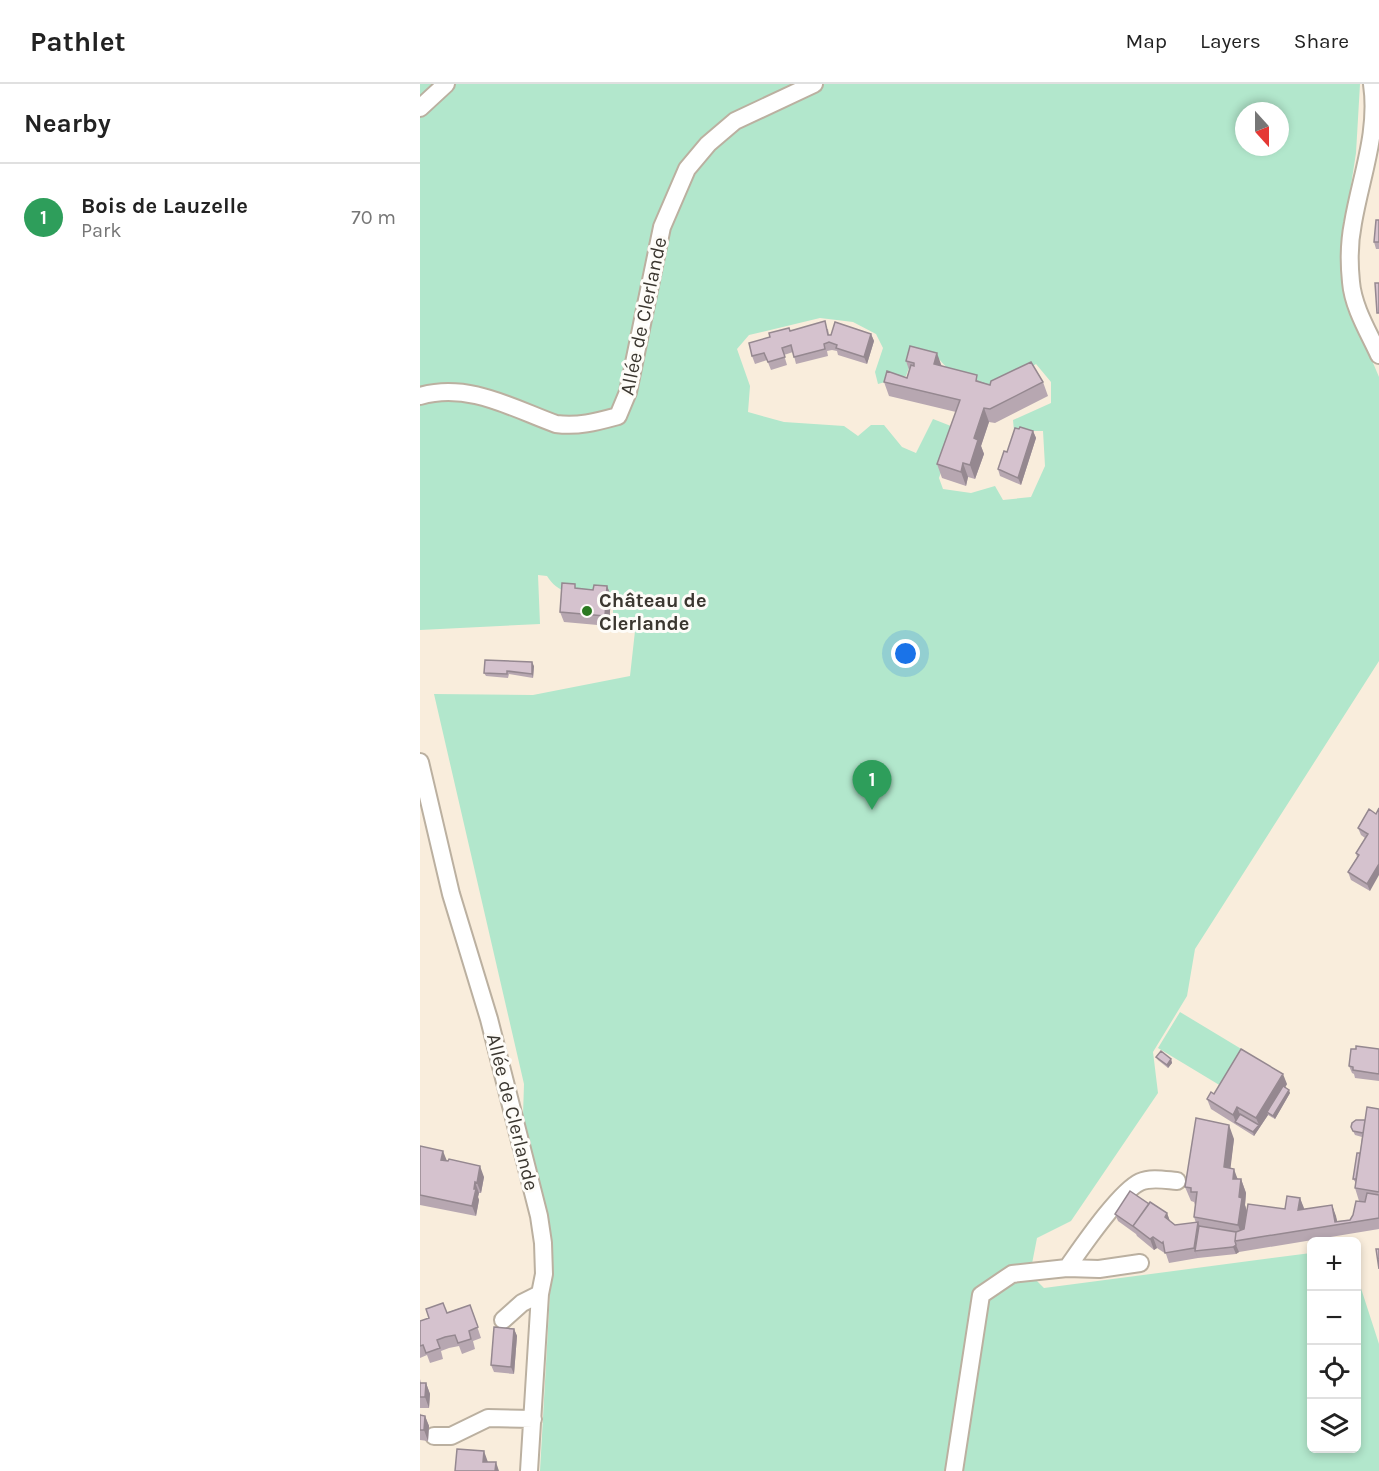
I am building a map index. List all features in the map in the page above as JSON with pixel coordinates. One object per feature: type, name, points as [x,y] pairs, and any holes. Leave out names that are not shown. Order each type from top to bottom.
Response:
[{"type":"street","points":[[420,108],[446,84]]},
{"type":"street","name":"Allée de Clerlande","points":[[420,396],[445,391],[474,394],[556,424],[570,426],[587,425],[618,416],[628,392],[662,227],[687,169],[708,144],[735,121],[814,84]]},
{"type":"street","points":[[1372,84],[1377,110],[1376,133],[1353,221],[1349,255],[1351,286],[1379,355]]},
{"type":"street","name":"Allée de Clerlande","points":[[420,762],[451,894],[489,1018],[539,1216],[544,1274],[540,1294],[529,1471]]},
{"type":"street","points":[[1067,1268],[1129,1189],[1142,1181],[1156,1179],[1177,1181]]},
{"type":"street","points":[[954,1471],[981,1295],[1012,1274],[1067,1268],[1099,1269],[1140,1263]]},
{"type":"street","points":[[503,1320],[522,1303],[540,1294]]},
{"type":"street","points":[[434,1436],[451,1436],[488,1418],[533,1419]]},
{"type":"green space","points":[[420,84],[1360,84],[1356,153],[1340,256],[1341,279],[1346,299],[1379,377],[1379,661],[1195,949],[1187,996],[1153,1052],[1158,1093],[1071,1221],[1037,1238],[1030,1274],[1044,1288],[1307,1254],[1307,1453],[1361,1453],[1361,1288],[1379,1344],[1379,1471],[540,1471],[552,1257],[523,1116],[524,1084],[434,694],[533,695],[630,676],[635,631],[613,629],[613,595],[585,595],[568,592],[553,584],[547,576],[538,575],[540,624],[420,630]],"holes":[[[820,318],[853,322],[876,334],[883,348],[875,372],[878,384],[906,376],[914,354],[935,354],[956,375],[998,388],[1036,364],[1051,382],[1051,403],[1013,420],[1014,431],[1043,431],[1045,466],[1031,497],[1003,500],[995,486],[971,493],[943,489],[939,478],[956,428],[933,419],[916,453],[902,447],[884,425],[871,425],[858,436],[844,426],[784,422],[748,412],[750,386],[737,349],[749,335]]]},
{"type":"green space","points":[[1180,1012],[1243,1050],[1221,1086],[1158,1048]]},
{"type":"building","points":[[1376,220],[1379,220],[1379,242],[1374,242]]},
{"type":"building","points":[[1375,283],[1379,283],[1379,313],[1377,313]]},
{"type":"building","points":[[825,321],[828,335],[831,335],[835,322],[871,334],[864,357],[836,348],[837,345],[829,342],[824,344],[825,349],[794,357],[791,345],[782,348],[785,357],[768,362],[764,353],[752,356],[749,343],[770,337],[769,333],[789,328],[790,331]]},
{"type":"building","points":[[910,346],[937,353],[934,364],[977,375],[976,381],[990,385],[991,381],[1031,362],[1043,382],[990,409],[984,408],[974,438],[978,440],[970,465],[963,463],[961,472],[937,464],[960,400],[884,382],[887,371],[907,378],[911,365],[914,366],[914,363],[906,361]]},
{"type":"building","points":[[1020,427],[1033,431],[1018,478],[998,469],[1004,451],[1007,452],[1015,428]]},
{"type":"building","points":[[562,583],[575,584],[575,588],[593,590],[594,585],[607,586],[605,616],[560,612]]},
{"type":"building","points":[[485,660],[532,662],[532,674],[507,671],[507,674],[484,673]]},
{"type":"building","points":[[1379,808],[1379,864],[1367,884],[1348,872],[1359,855],[1356,853],[1368,834],[1358,828],[1369,809],[1376,814]]},
{"type":"building","points":[[1356,1046],[1379,1049],[1379,1074],[1353,1070],[1353,1067],[1349,1066],[1351,1049],[1356,1049]]},
{"type":"building","points":[[1241,1049],[1283,1074],[1256,1118],[1237,1107],[1233,1115],[1207,1099],[1211,1092],[1214,1094]]},
{"type":"building","points":[[1161,1051],[1171,1059],[1167,1065],[1156,1057]]},
{"type":"building","points":[[1283,1086],[1289,1090],[1273,1116],[1267,1112]]},
{"type":"building","points":[[1367,1107],[1379,1109],[1379,1192],[1355,1188]]},
{"type":"building","points":[[1240,1114],[1259,1125],[1253,1132],[1235,1122]]},
{"type":"building","points":[[1196,1118],[1229,1125],[1224,1167],[1234,1169],[1233,1179],[1241,1179],[1239,1197],[1242,1198],[1238,1225],[1194,1217],[1197,1192],[1191,1192],[1191,1188],[1185,1187]]},
{"type":"building","points":[[1356,1120],[1365,1120],[1363,1133],[1353,1131],[1352,1123]]},
{"type":"building","points":[[420,1146],[443,1151],[441,1160],[448,1161],[449,1159],[480,1166],[472,1206],[420,1195]]},
{"type":"building","points":[[1357,1153],[1360,1153],[1356,1179],[1353,1179]]},
{"type":"building","points":[[1130,1191],[1149,1204],[1134,1227],[1115,1214]]},
{"type":"building","points":[[1367,1193],[1379,1195],[1379,1218],[1235,1241],[1236,1232],[1244,1229],[1248,1204],[1285,1209],[1287,1196],[1300,1198],[1298,1210],[1332,1205],[1335,1222],[1350,1220],[1356,1201],[1365,1202]]},
{"type":"building","points":[[1150,1202],[1167,1213],[1165,1217],[1175,1225],[1198,1222],[1194,1248],[1165,1253],[1163,1242],[1153,1237],[1150,1239],[1133,1226]]},
{"type":"building","points":[[1199,1226],[1236,1232],[1236,1245],[1195,1251]]},
{"type":"building","points":[[1376,1249],[1379,1249],[1379,1269]]},
{"type":"building","points":[[443,1303],[447,1313],[470,1305],[478,1327],[469,1331],[471,1339],[458,1343],[455,1335],[445,1337],[437,1340],[440,1348],[426,1353],[423,1345],[420,1346],[420,1321],[429,1318],[426,1309]]},
{"type":"building","points":[[494,1327],[514,1329],[511,1367],[491,1365]]},
{"type":"building","points":[[420,1383],[426,1383],[425,1397],[420,1397]]},
{"type":"building","points":[[420,1415],[425,1416],[424,1430],[420,1430]]},
{"type":"building","points":[[457,1449],[484,1451],[483,1462],[496,1462],[495,1471],[455,1471]]},
{"type":"place","name":"Château de Clerlande","points":[[587,611]]},
{"type":"place","name":"Bois de Lauzelle","points":[[872,810]]}]
